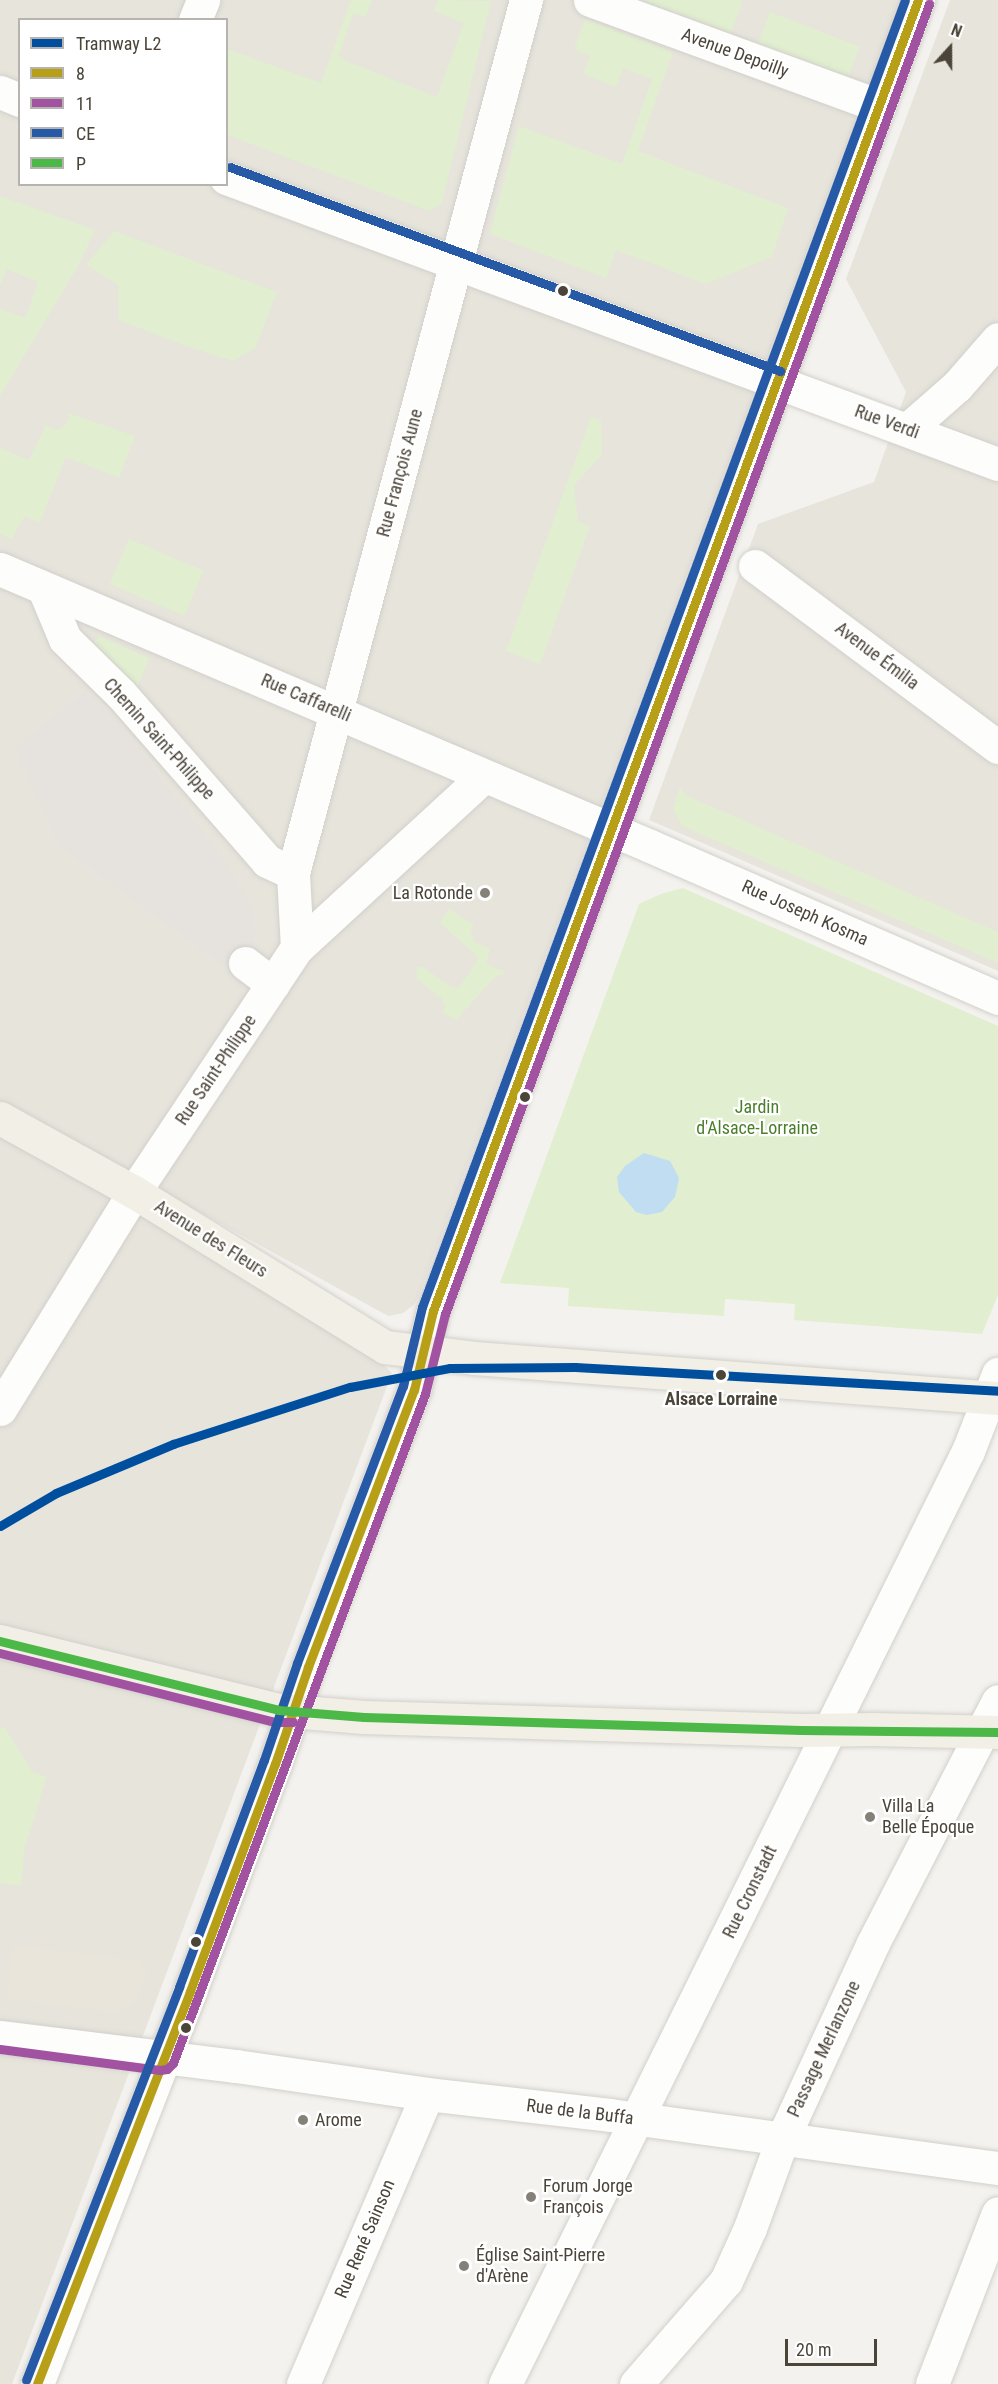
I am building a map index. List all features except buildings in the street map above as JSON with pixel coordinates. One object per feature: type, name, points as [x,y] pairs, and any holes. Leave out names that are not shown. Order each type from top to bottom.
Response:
[{"type":"main road","name":"Avenue des Fleurs","points":[[0,1118],[134,1192],[385,1347],[423,1352],[995,1390]]},
{"type":"main road","points":[[0,1641],[245,1702],[293,1710],[376,1718],[990,1732]]},
{"type":"street","points":[[196,18],[203,0]]},
{"type":"street","name":"Rue François Aune","points":[[297,948],[293,873],[526,0]]},
{"type":"street","name":"Avenue Depoilly","points":[[590,0],[879,106]]},
{"type":"street","points":[[36,2384],[271,1775],[293,1710],[414,1390],[434,1311],[918,0]]},
{"type":"street","points":[[0,93],[18,99]]},
{"type":"street","name":"Rue Verdi","points":[[228,179],[998,464]]},
{"type":"street","points":[[908,429],[957,386],[998,339]]},
{"type":"street","name":"Avenue Émilia","points":[[755,566],[998,747]]},
{"type":"street","name":"Rue Caffarelli","points":[[0,568],[44,589],[335,710],[611,830]]},
{"type":"street","name":"Chemin Saint-Philippe","points":[[44,589],[65,639],[121,694],[267,861],[293,873]]},
{"type":"street","name":"Rue Saint-Philippe","points":[[0,1408],[134,1192],[297,948],[484,776]]},
{"type":"street","name":"Rue Joseph Kosma","points":[[611,830],[998,998]]},
{"type":"street","points":[[245,963],[273,984]]},
{"type":"street","name":"Rue Cronstadt","points":[[505,2384],[831,1730],[968,1451],[995,1390]]},
{"type":"street","name":"Passage Merlanzone","points":[[636,2384],[726,2281],[750,2228],[782,2140],[873,1943],[990,1732],[998,1701]]},
{"type":"street","name":"Rue de la Buffa","points":[[0,2037],[236,2066],[427,2094],[638,2119],[998,2168]]},
{"type":"street","name":"Rue René Sainson","points":[[303,2384],[427,2094]]},
{"type":"street","points":[[932,2384],[998,2213]]},
{"type":"shaded area","points":[[0,0],[900,0],[418,1298],[414,1305],[403,1313],[389,1316],[0,1102]]},
{"type":"shaded area","points":[[950,0],[998,0],[998,971],[649,820],[758,524],[874,482],[906,392],[846,279]]},
{"type":"shaded area","points":[[86,691],[120,725],[221,856],[252,906],[256,929],[254,941],[238,976],[59,846],[14,748]]},
{"type":"shaded area","points":[[0,1131],[199,1241],[385,1366],[392,1373],[12,2384],[0,2384]]},
{"type":"shaded area","points":[[14,1946],[139,1961],[147,1973],[134,2003],[117,2012],[7,1999]]},
{"type":"green space","points":[[351,0],[372,0],[365,17],[353,13],[339,55],[348,62],[437,97],[464,23],[434,11],[438,0],[491,1],[442,203],[430,211],[228,135],[228,49],[321,83]]},
{"type":"green space","points":[[640,0],[740,0],[743,1],[731,33]]},
{"type":"green space","points":[[770,12],[860,46],[847,78],[758,44]]},
{"type":"green space","points":[[585,19],[673,52],[638,151],[788,208],[772,257],[706,284],[616,250],[606,278],[490,234],[519,126],[622,164],[652,79],[623,68],[616,87],[584,74],[590,56],[574,49]]},
{"type":"green space","points":[[0,196],[95,230],[78,266],[0,396],[0,309],[26,318],[38,282],[7,269],[0,286]]},
{"type":"green space","points":[[114,231],[277,292],[255,348],[233,361],[183,345],[119,320],[118,285],[86,265]]},
{"type":"green space","points":[[68,413],[135,436],[119,478],[69,458],[65,459],[40,522],[24,517],[12,539],[0,534],[0,448],[29,460],[46,425],[56,430],[62,429],[69,420]]},
{"type":"green space","points":[[591,417],[601,420],[602,455],[574,485],[578,522],[590,526],[540,664],[506,651]]},
{"type":"green space","points":[[129,539],[204,571],[184,616],[110,584]]},
{"type":"green space","points":[[99,636],[149,658],[135,693],[94,647]]},
{"type":"green space","points":[[680,787],[685,795],[998,932],[998,963],[682,826],[673,808]]},
{"type":"green space","name":"Jardin d'Alsace-Lorraine","points":[[683,888],[998,1026],[998,1295],[982,1334],[794,1320],[795,1304],[725,1299],[724,1316],[568,1306],[569,1288],[500,1283],[639,904],[661,894]]},
{"type":"green space","points":[[449,909],[474,925],[471,931],[474,941],[490,949],[486,964],[503,971],[503,975],[497,975],[456,1020],[442,1012],[445,1007],[442,999],[417,979],[416,974],[418,967],[423,967],[451,987],[459,988],[477,961],[476,955],[440,923]]},
{"type":"green space","points":[[0,1727],[5,1728],[33,1773],[47,1776],[25,1847],[21,1886],[0,1883]]},
{"type":"water","points":[[644,1153],[670,1161],[679,1178],[675,1197],[662,1212],[647,1215],[636,1212],[619,1192],[617,1177],[625,1166]]},
{"type":"tram line","name":"L2","points":[[0,1526],[56,1493],[173,1444],[350,1387],[450,1368],[575,1367],[998,1391]]},
{"type":"transit line","name":"CE","points":[[26,2380],[179,1987],[264,1760],[297,1663],[403,1386],[422,1307],[905,0]]},
{"type":"transit line","name":"8","points":[[37,2384],[190,1991],[275,1764],[308,1667],[414,1390],[433,1311],[918,0]]},
{"type":"transit line","name":"11","points":[[0,2049],[160,2070],[167,2069],[173,2063],[425,1394],[445,1314],[929,4]]},
{"type":"transit line","name":"CE","points":[[230,167],[780,371]]},
{"type":"transit line","name":"P","points":[[0,1641],[278,1710],[364,1717],[801,1730],[998,1732]]},
{"type":"transit line","name":"11","points":[[0,1653],[275,1722],[293,1722]]},
{"type":"place","name":"La Rotonde","points":[[485,893]]},
{"type":"place","name":"Alsace Lorraine","points":[[721,1375]]},
{"type":"place","name":"Villa La Belle Époque","points":[[870,1817]]},
{"type":"place","name":"Arome","points":[[303,2120]]},
{"type":"place","name":"Forum Jorge François","points":[[531,2197]]},
{"type":"place","name":"Église Saint-Pierre d'Arène","points":[[464,2266]]}]
